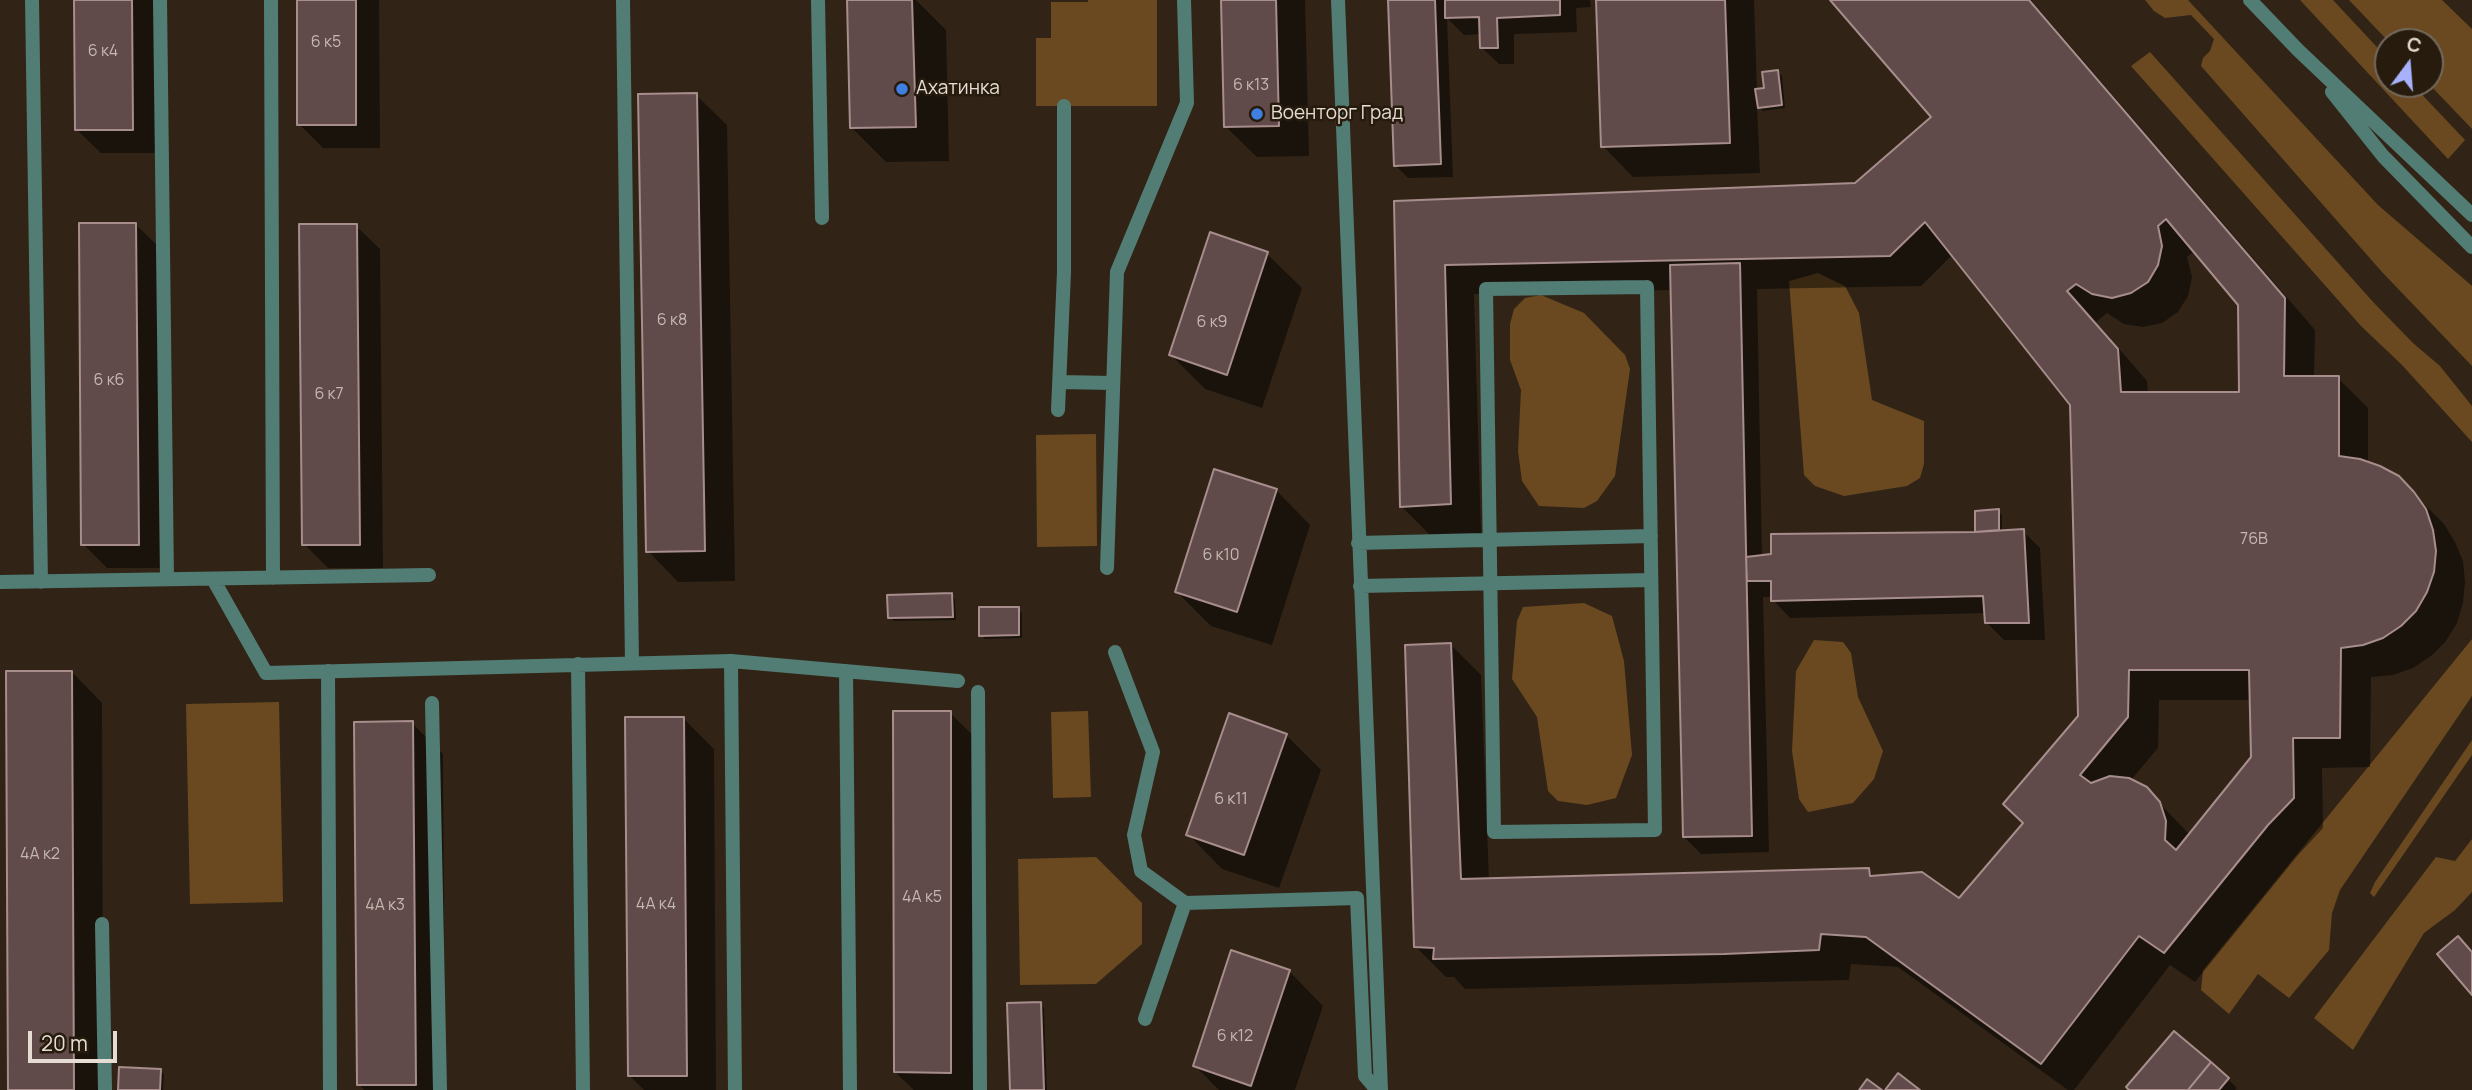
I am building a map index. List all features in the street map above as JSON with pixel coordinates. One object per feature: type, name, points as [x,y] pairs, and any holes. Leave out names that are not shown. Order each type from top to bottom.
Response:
[{"type":"street","points":[[32,0],[41,582]]},
{"type":"street","points":[[160,0],[167,579]]},
{"type":"street","points":[[271,0],[273,578]]},
{"type":"street","points":[[623,0],[632,663]]},
{"type":"street","points":[[818,0],[821,218]]},
{"type":"street","points":[[1107,568],[1117,272],[1187,103],[1184,0]]},
{"type":"street","points":[[1338,0],[1379,1090]]},
{"type":"street","points":[[2250,0],[2298,50],[2472,215]]},
{"type":"street","points":[[2298,50],[2383,156],[2472,247]]},
{"type":"street","points":[[1058,410],[1064,272],[1065,106]]},
{"type":"street","points":[[1647,287],[1651,536],[1655,830],[1494,832],[1486,289],[1647,287]]},
{"type":"street","points":[[1060,382],[1112,383]]},
{"type":"street","points":[[1358,543],[1651,536]]},
{"type":"street","points":[[0,582],[429,575]]},
{"type":"street","points":[[212,579],[266,673],[731,661],[958,681]]},
{"type":"street","points":[[1360,586],[1651,580]]},
{"type":"street","points":[[1115,652],[1153,752],[1134,835],[1141,871],[1185,903],[1357,898],[1365,1076],[1379,1090]]},
{"type":"street","points":[[731,661],[735,1090]]},
{"type":"street","points":[[578,664],[583,1090]]},
{"type":"street","points":[[328,671],[330,1090]]},
{"type":"street","points":[[846,671],[850,1090]]},
{"type":"street","points":[[978,692],[980,1090]]},
{"type":"street","points":[[432,703],[440,1090]]},
{"type":"street","points":[[1145,1019],[1185,903]]},
{"type":"street","points":[[102,924],[105,1090]]},
{"type":"shaded area","points":[[1157,0],[1157,106],[1036,106],[1036,38],[1051,38],[1051,2]]},
{"type":"shaded area","points":[[2145,0],[2188,0],[2378,205],[2472,286],[2472,366],[2382,272],[2201,66],[2214,39],[2191,15],[2165,18],[2154,11]]},
{"type":"shaded area","points":[[2300,0],[2333,0],[2374,44],[2374,80]]},
{"type":"shaded area","points":[[2349,0],[2442,0],[2472,29],[2472,129],[2442,98],[2444,28],[2376,28]]},
{"type":"shaded area","points":[[2150,52],[2374,303],[2440,366],[2472,406],[2472,442],[2402,365],[2361,326],[2131,66]]},
{"type":"shaded area","points":[[2391,98],[2425,98],[2465,140],[2448,159]]},
{"type":"shaded area","points":[[1818,273],[1845,286],[1859,313],[1872,400],[1924,421],[1924,464],[1920,478],[1907,486],[1844,496],[1815,486],[1804,475],[1789,281]]},
{"type":"shaded area","points":[[1541,295],[1584,313],[1625,355],[1630,369],[1615,476],[1597,501],[1584,508],[1539,506],[1522,481],[1518,451],[1521,390],[1510,360],[1510,324],[1514,309],[1525,298]]},
{"type":"shaded area","points":[[1096,434],[1097,546],[1037,547],[1036,435]]},
{"type":"shaded area","points":[[1584,603],[1612,616],[1624,661],[1632,755],[1616,798],[1587,805],[1558,801],[1548,791],[1537,717],[1512,679],[1517,621],[1523,607]]},
{"type":"shaded area","points":[[2472,639],[2472,696],[2340,890],[2332,913],[2329,950],[2289,998],[2258,974],[2229,1014],[2201,990],[2203,970]]},
{"type":"shaded area","points":[[1814,640],[1843,642],[1851,653],[1858,697],[1883,751],[1874,779],[1853,803],[1808,812],[1799,799],[1792,751],[1796,671]]},
{"type":"shaded area","points":[[279,702],[283,902],[190,904],[186,704]]},
{"type":"shaded area","points":[[1088,711],[1091,797],[1053,798],[1051,712]]},
{"type":"shaded area","points":[[2472,740],[2472,755],[2374,897],[2370,893],[2375,882]]},
{"type":"shaded area","points":[[2472,839],[2472,892],[2455,910],[2424,933],[2353,1050],[2314,1018],[2436,857],[2455,861]]},
{"type":"shaded area","points":[[1096,857],[1142,903],[1142,944],[1096,984],[1020,985],[1018,859]]},
{"type":"building","points":[[74,0],[132,0],[133,130],[75,130]]},
{"type":"building","points":[[297,0],[356,0],[356,125],[297,125]]},
{"type":"building","points":[[847,0],[912,0],[916,127],[850,128]]},
{"type":"building","points":[[1221,0],[1276,0],[1279,126],[1224,127]]},
{"type":"building","points":[[1388,0],[1435,0],[1441,164],[1394,166]]},
{"type":"building","points":[[1445,0],[1560,0],[1560,15],[1497,18],[1498,48],[1480,48],[1479,17],[1445,18]]},
{"type":"building","points":[[1596,0],[1725,0],[1730,143],[1601,147]]},
{"type":"building","points":[[1830,0],[2029,0],[2285,298],[2284,376],[2339,376],[2339,456],[2360,459],[2399,476],[2426,509],[2436,551],[2434,572],[2416,611],[2401,626],[2383,638],[2363,645],[2341,648],[2340,738],[2293,738],[2294,798],[2268,825],[2164,953],[2139,936],[2041,1064],[1866,937],[1821,934],[1819,950],[1433,959],[1434,948],[1414,947],[1405,645],[1451,643],[1461,879],[1869,868],[1870,876],[1922,872],[1959,898],[2023,823],[2003,804],[2078,716],[2070,405],[1925,222],[1890,256],[1445,265],[1451,504],[1400,507],[1394,201],[1855,183],[1931,117]],"holes":[[[2166,219],[2238,305],[2239,392],[2121,392],[2118,349],[2067,291],[2076,284],[2092,294],[2112,298],[2131,293],[2148,282],[2158,265],[2162,246],[2158,226]],[[2129,670],[2249,670],[2251,757],[2176,850],[2165,840],[2166,821],[2160,802],[2147,787],[2129,778],[2110,776],[2091,783],[2080,775],[2128,717]]]},
{"type":"building","points":[[1778,70],[1782,105],[1758,108],[1755,89],[1764,88],[1762,72]]},
{"type":"building","points":[[697,93],[705,551],[646,552],[638,94]]},
{"type":"building","points":[[79,223],[136,223],[139,545],[81,545]]},
{"type":"building","points":[[299,224],[357,224],[360,545],[302,545]]},
{"type":"building","points":[[1210,232],[1268,252],[1227,375],[1169,355]]},
{"type":"building","points":[[1740,263],[1752,836],[1683,837],[1670,265]]},
{"type":"building","points":[[1214,469],[1277,489],[1237,612],[1175,592]]},
{"type":"building","points":[[1999,509],[1999,530],[1975,532],[1975,511]]},
{"type":"building","points":[[2024,529],[2029,623],[1985,623],[1983,596],[1771,601],[1771,581],[1747,581],[1746,557],[1771,554],[1771,534]]},
{"type":"building","points":[[952,593],[953,617],[888,618],[887,595]]},
{"type":"building","points":[[979,607],[1019,607],[1019,635],[979,636]]},
{"type":"building","points":[[6,671],[72,671],[74,1090],[8,1090]]},
{"type":"building","points":[[893,711],[951,711],[951,1073],[894,1072]]},
{"type":"building","points":[[1229,713],[1287,734],[1244,855],[1186,835]]},
{"type":"building","points":[[625,717],[684,717],[687,1076],[628,1076]]},
{"type":"building","points":[[413,721],[416,1085],[357,1085],[354,722]]},
{"type":"building","points":[[2458,936],[2472,952],[2472,995],[2437,954]]},
{"type":"building","points":[[1231,950],[1290,970],[1251,1086],[1193,1066]]},
{"type":"building","points":[[1041,1002],[1044,1090],[1010,1090],[1007,1003]]},
{"type":"building","points":[[2174,1031],[2211,1062],[2188,1090],[2129,1090],[2126,1087]]},
{"type":"building","points":[[2211,1062],[2229,1078],[2219,1090],[2188,1090]]},
{"type":"building","points":[[119,1067],[161,1069],[160,1090],[118,1090]]},
{"type":"building","points":[[1898,1073],[1920,1090],[1885,1090]]},
{"type":"building","points":[[1867,1079],[1882,1090],[1859,1090]]},
{"type":"place","name":"Ахатинка","points":[[902,89]]},
{"type":"place","name":"Военторг Град","points":[[1257,114]]}]
